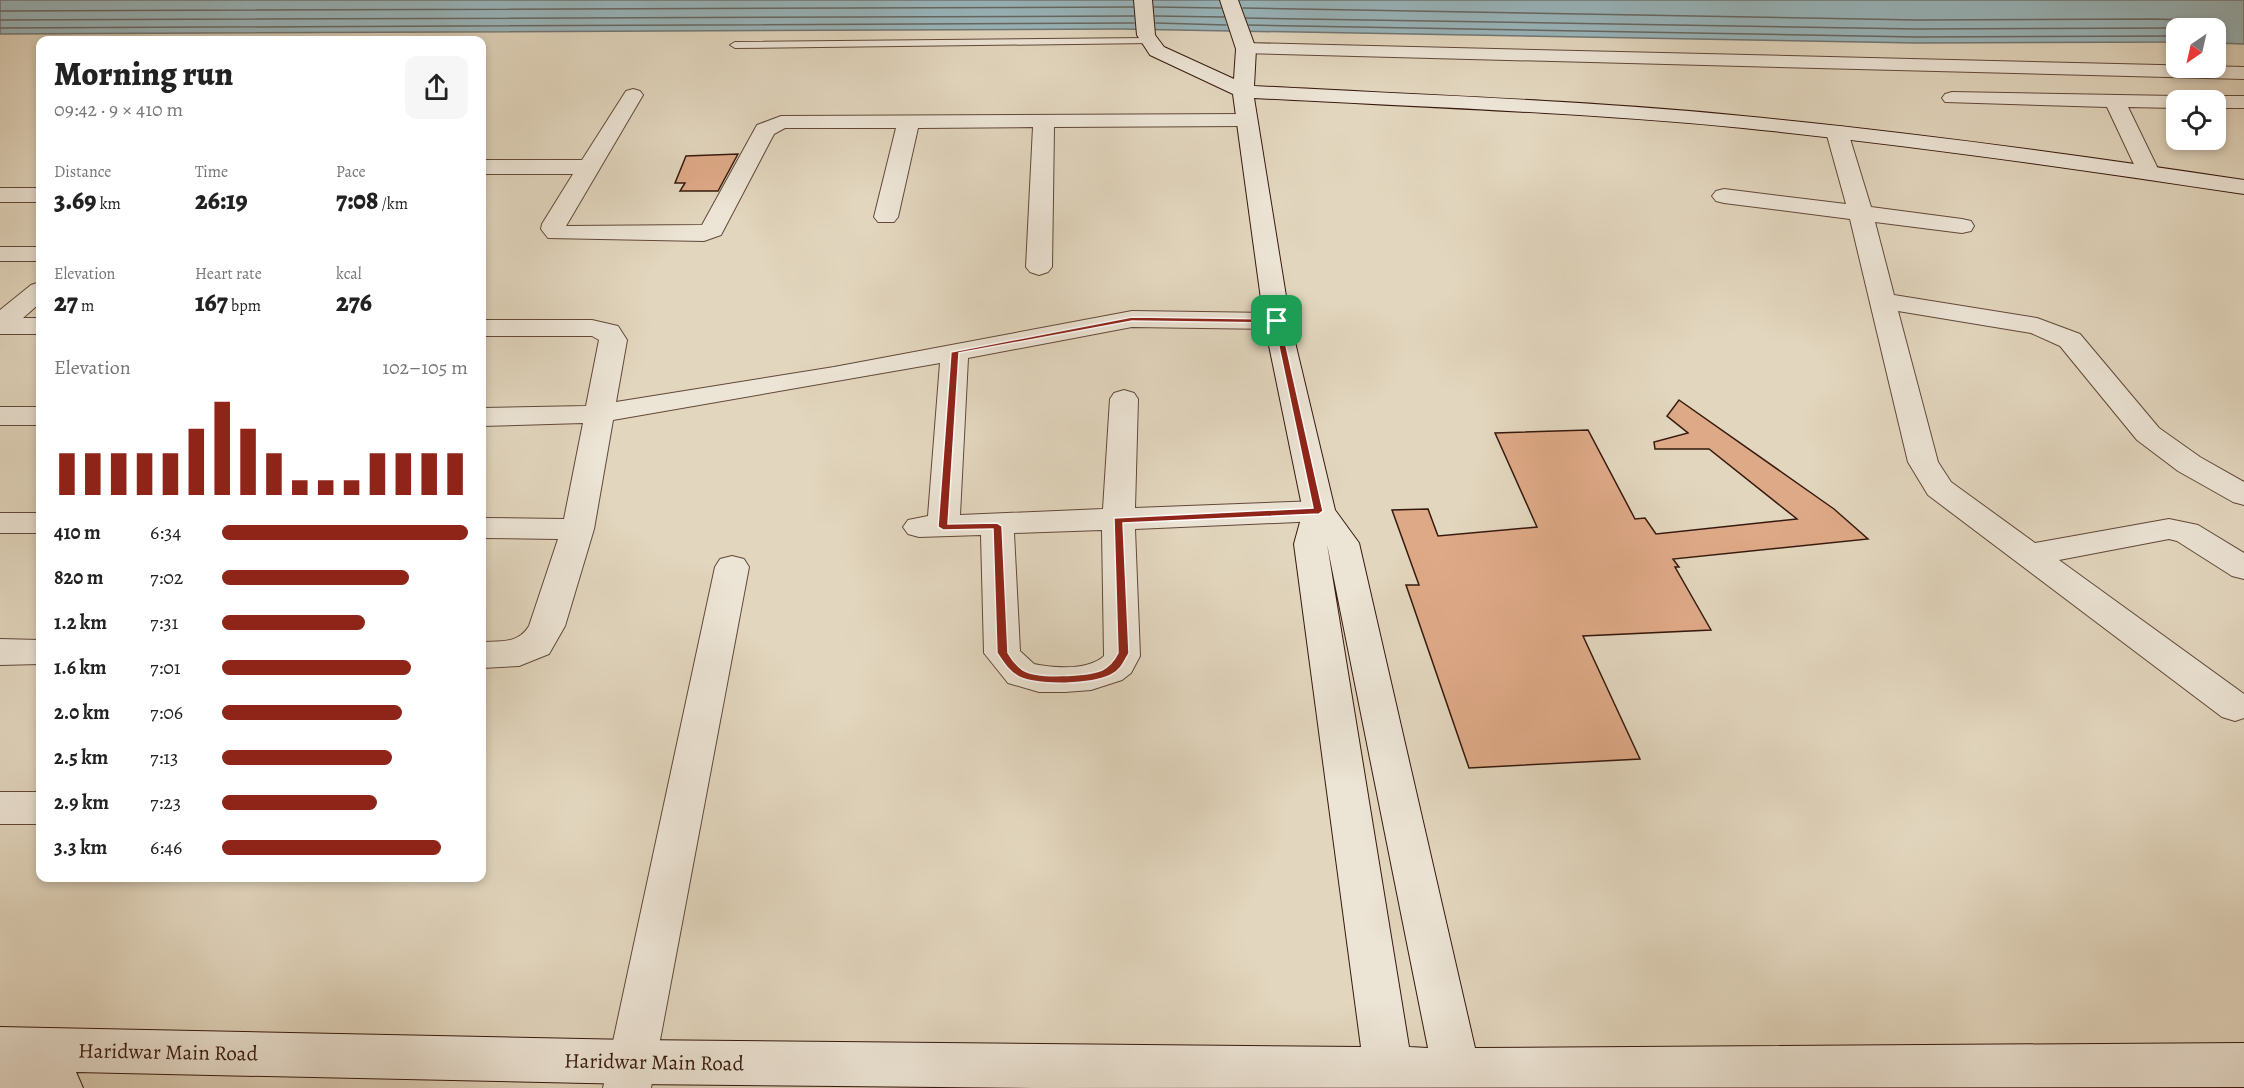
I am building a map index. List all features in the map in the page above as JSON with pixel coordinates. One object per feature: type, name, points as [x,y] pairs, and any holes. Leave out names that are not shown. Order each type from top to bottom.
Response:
[{"type":"street","points":[[1143,0],[1147,38],[1157,51],[1243,91],[1651,114],[2001,151],[2244,187]]},
{"type":"street","points":[[1229,0],[1243,43],[1243,91],[1246,120],[1277,321],[1319,511],[1343,543],[1458,1079]]},
{"type":"street","points":[[1243,43],[2244,73]]},
{"type":"street","points":[[633,95],[554,224],[553,229],[557,232],[695,236],[712,230],[765,130],[772,125],[792,120],[1246,120]]},
{"type":"street","points":[[1952,98],[2166,102]]},
{"type":"street","points":[[2115,101],[2149,173]]},
{"type":"street","points":[[2226,102],[2244,102]]},
{"type":"street","points":[[886,217],[909,120]]},
{"type":"street","points":[[1039,267],[1044,121]]},
{"type":"street","points":[[1837,132],[1860,211],[1923,462],[1939,488],[1966,511],[2235,707]]},
{"type":"street","points":[[486,167],[589,167]]},
{"type":"street","points":[[0,195],[36,195]]},
{"type":"street","points":[[1724,196],[1860,211],[1962,226]]},
{"type":"street","points":[[0,254],[36,254]]},
{"type":"street","points":[[0,325],[36,294]]},
{"type":"street","points":[[1883,301],[2037,326],[2058,332],[2070,340],[2148,434],[2163,447],[2244,495]]},
{"type":"street","points":[[486,417],[599,414],[1132,319],[1277,321]]},
{"type":"street","points":[[0,325],[36,326]]},
{"type":"street","points":[[486,328],[592,328],[608,332],[613,340],[578,529],[548,626],[536,645],[519,653],[486,655]]},
{"type":"street","points":[[955,352],[931,527],[1319,511]]},
{"type":"street","points":[[997,526],[1002,653],[1010,665],[1021,674],[1037,680],[1093,676],[1108,672],[1118,664],[1123,653],[1118,520],[1124,399]]},
{"type":"street","points":[[0,416],[36,416]]},
{"type":"street","points":[[1319,511],[1310,544],[1390,1079]]},
{"type":"street","points":[[0,522],[36,523]]},
{"type":"street","points":[[486,528],[578,529]]},
{"type":"street","points":[[2029,555],[2169,529],[2186,532],[2240,559]]},
{"type":"street","points":[[630,1075],[732,567]]},
{"type":"street","points":[[0,652],[36,652]]},
{"type":"street","points":[[0,808],[36,808]]},
{"type":"street","name":"Haridwar Main Road","points":[[0,1049],[630,1075],[1458,1079],[2244,1065]]},
{"type":"street","points":[[0,1085],[59,1088]]},
{"type":"lane","points":[[735,45],[1147,38]]},
{"type":"water","points":[[0,0],[2244,0],[2244,44],[2226,43],[2226,18],[2166,18],[2166,42],[1917,43],[1122,29],[0,34]]},
{"type":"building","points":[[738,154],[718,191],[680,191],[685,183],[675,183],[686,156]]},
{"type":"building","points":[[1679,400],[1834,509],[1868,539],[1673,559],[1679,567],[1675,567],[1711,630],[1583,636],[1640,759],[1469,768],[1406,585],[1419,585],[1392,510],[1428,509],[1438,536],[1537,527],[1495,433],[1588,430],[1635,519],[1645,518],[1656,534],[1797,519],[1709,449],[1655,449],[1654,442],[1688,433],[1667,416]]},
{"type":"route","points":[[1132,319],[1277,321],[1319,511],[1118,520],[1123,653],[1118,664],[1108,672],[1093,676],[1037,680],[1021,674],[1010,665],[1002,653],[997,526],[943,527],[955,352],[1132,319]]}]
